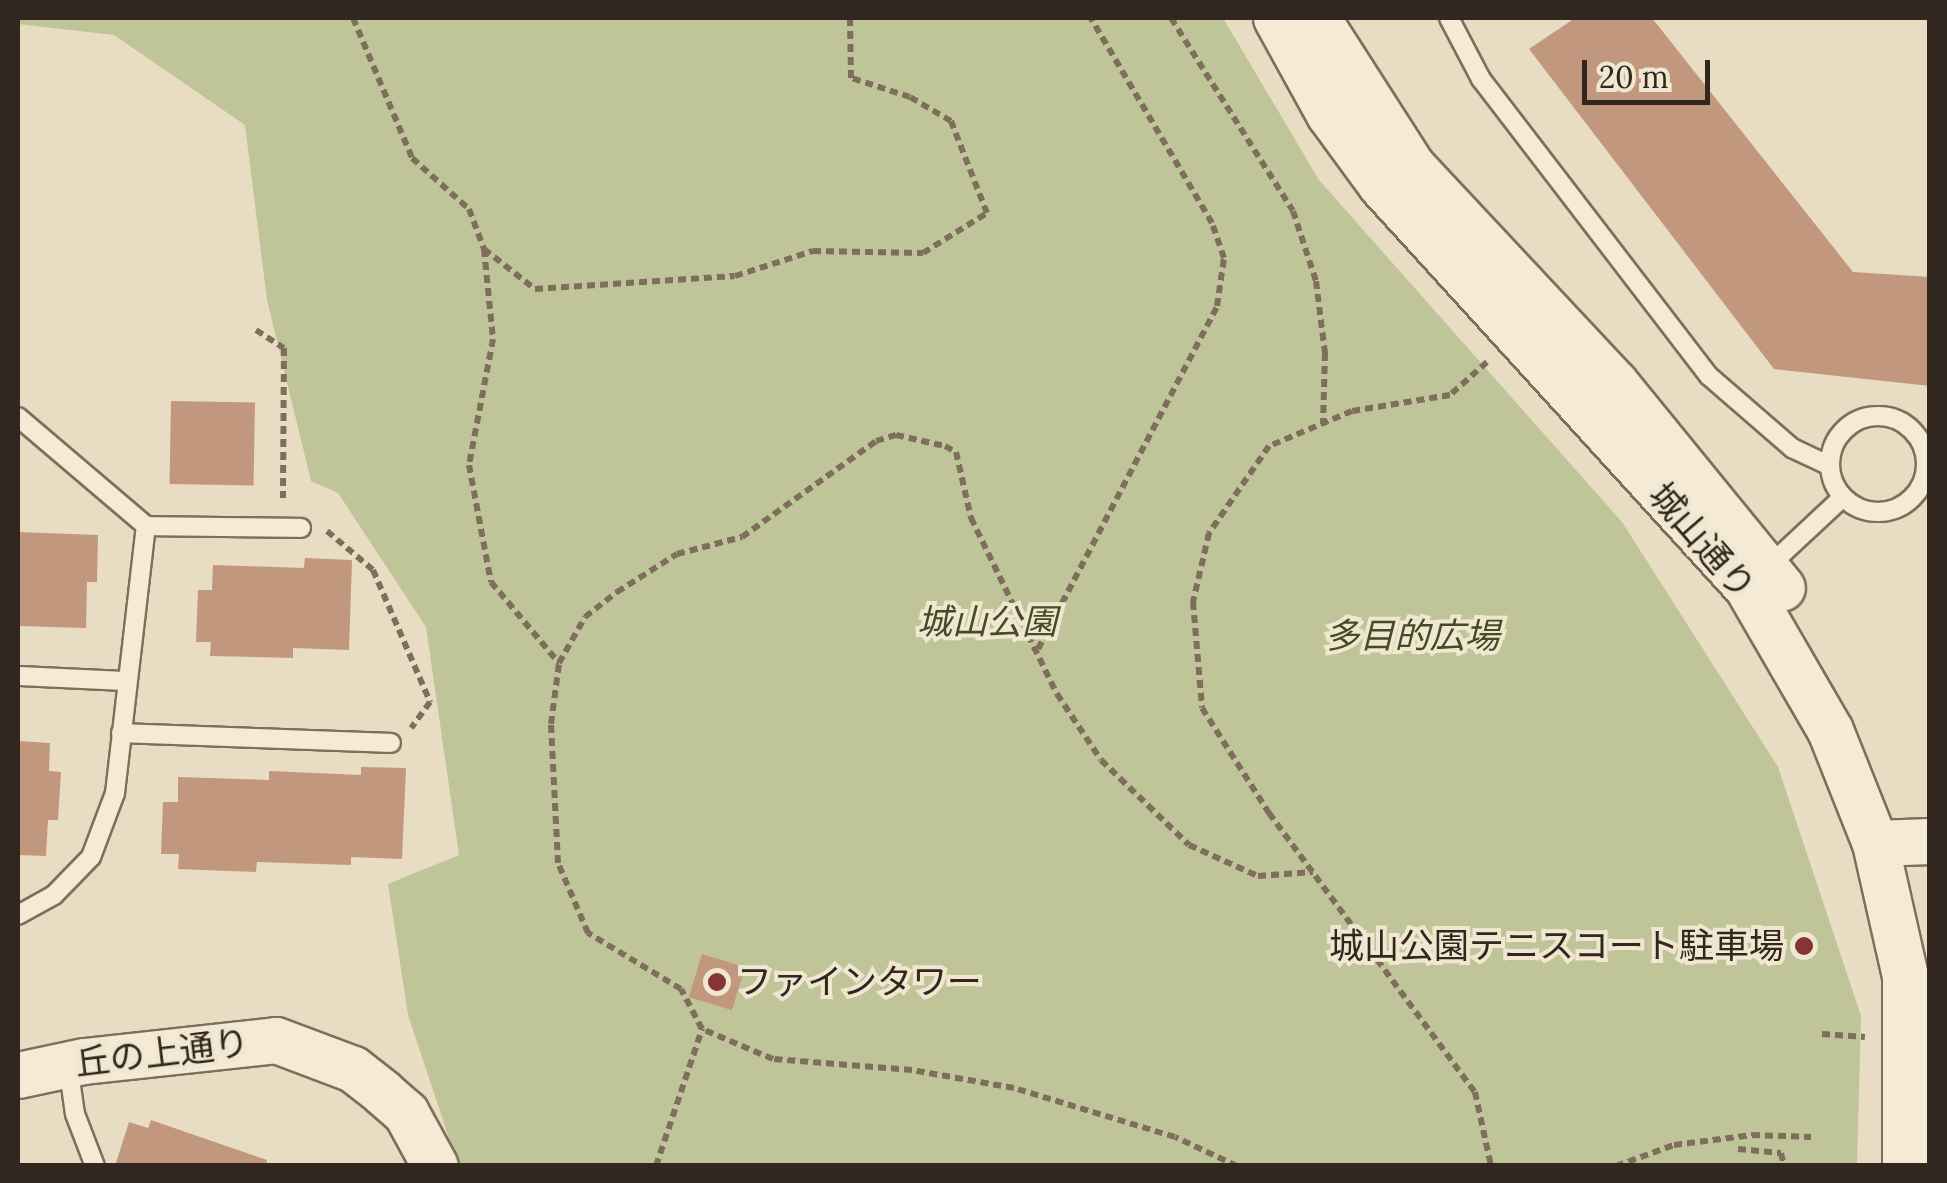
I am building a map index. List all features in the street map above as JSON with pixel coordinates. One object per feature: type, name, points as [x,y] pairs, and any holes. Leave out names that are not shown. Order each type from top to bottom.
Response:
[{"type":"street","name":"城山通り","points":[[1276,18],[1329,114],[1382,184],[1758,576]]},
{"type":"street","name":"城山通り","points":[[1318,18],[1412,166],[1615,383],[1853,710],[1903,842],[1930,935]]},
{"type":"street","name":"城山通り","points":[[1903,842],[1904,1166]]},
{"type":"street","name":"丘の上通り","points":[[18,1075],[68,1064],[276,1040],[318,1053],[382,1092],[406,1113],[435,1166]]},
{"type":"lane","points":[[1449,18],[1481,78],[1709,376],[1792,448],[1830,466]]},
{"type":"lane","points":[[1872,416],[1906,424],[1919,438],[1925,473],[1902,506],[1881,512],[1843,497],[1830,466],[1840,434],[1872,416]]},
{"type":"lane","points":[[18,417],[146,526],[292,528]]},
{"type":"lane","points":[[1758,576],[1843,497]]},
{"type":"lane","points":[[18,915],[54,895],[91,857],[116,793],[146,526]]},
{"type":"lane","points":[[18,676],[126,682]]},
{"type":"lane","points":[[121,733],[392,743]]},
{"type":"lane","points":[[68,1064],[75,1114],[95,1166]]},
{"type":"path","points":[[352,18],[412,158],[468,209],[484,249],[493,339],[469,465],[491,582],[558,663]]},
{"type":"path","points":[[484,249],[535,289],[735,276],[814,251],[923,253],[987,213],[951,121],[910,97],[851,78],[850,18]]},
{"type":"path","points":[[1037,650],[1217,306],[1224,258],[1212,223],[1091,18]]},
{"type":"path","points":[[1171,18],[1294,211],[1316,281],[1325,353],[1323,423]]},
{"type":"path","points":[[256,330],[284,348],[292,528],[334,532],[373,570],[410,667],[430,702],[392,743]]},
{"type":"path","points":[[1492,1166],[1474,1092],[1313,872],[1202,708],[1193,602],[1210,534],[1269,446],[1352,411],[1450,395],[1500,351]]},
{"type":"path","points":[[1236,1166],[1175,1138],[1014,1088],[912,1070],[772,1059],[702,1029],[681,989],[588,933],[558,863],[551,724],[558,663],[585,617],[617,592],[678,554],[742,537],[876,441],[896,435],[956,452],[971,518],[1057,694],[1102,760],[1189,845],[1258,876],[1313,872]]},
{"type":"path","points":[[656,1166],[702,1029]]},
{"type":"path","points":[[1822,1034],[1879,1038]]},
{"type":"path","points":[[1616,1166],[1674,1145],[1752,1135],[1811,1137]]},
{"type":"path","points":[[1738,1149],[1781,1153],[1784,1166]]},
{"type":"green space","name":"城山公園","points":[[18,18],[1223,18],[1319,180],[1622,522],[1778,767],[1861,1016],[1857,1165],[458,1165],[408,1015],[388,884],[459,855],[426,627],[338,493],[311,481],[267,300],[245,125],[114,35],[18,24]]},
{"type":"building","points":[[1575,18],[1652,18],[1853,272],[1930,277],[1930,386],[1774,369],[1529,49]]},
{"type":"building","points":[[171,401],[255,402],[254,485],[170,484]]},
{"type":"building","points":[[18,532],[98,535],[97,582],[87,582],[86,628],[18,626]]},
{"type":"building","points":[[305,558],[352,560],[349,650],[293,648],[293,658],[210,656],[211,642],[196,642],[198,590],[212,590],[213,565],[304,568]]},
{"type":"building","points":[[18,741],[50,743],[49,771],[61,772],[58,820],[48,820],[46,856],[18,855]]},
{"type":"building","points":[[361,767],[406,768],[402,859],[351,857],[351,865],[257,862],[256,872],[178,869],[179,854],[161,854],[163,802],[178,802],[178,777],[269,780],[269,771],[361,775]]},
{"type":"building","name":"ファインタワー","points":[[702,954],[745,967],[732,1010],[689,997]]},
{"type":"building","points":[[151,1120],[267,1160],[266,1166],[115,1166],[129,1122],[148,1128]]},
{"type":"place","name":"城山公園テニスコート駐車場","points":[[1804,946]]},
{"type":"place","name":"ファインタワー","points":[[717,982]]},
{"type":"park label","name":"多目的広場","points":[[1412,636]]}]
